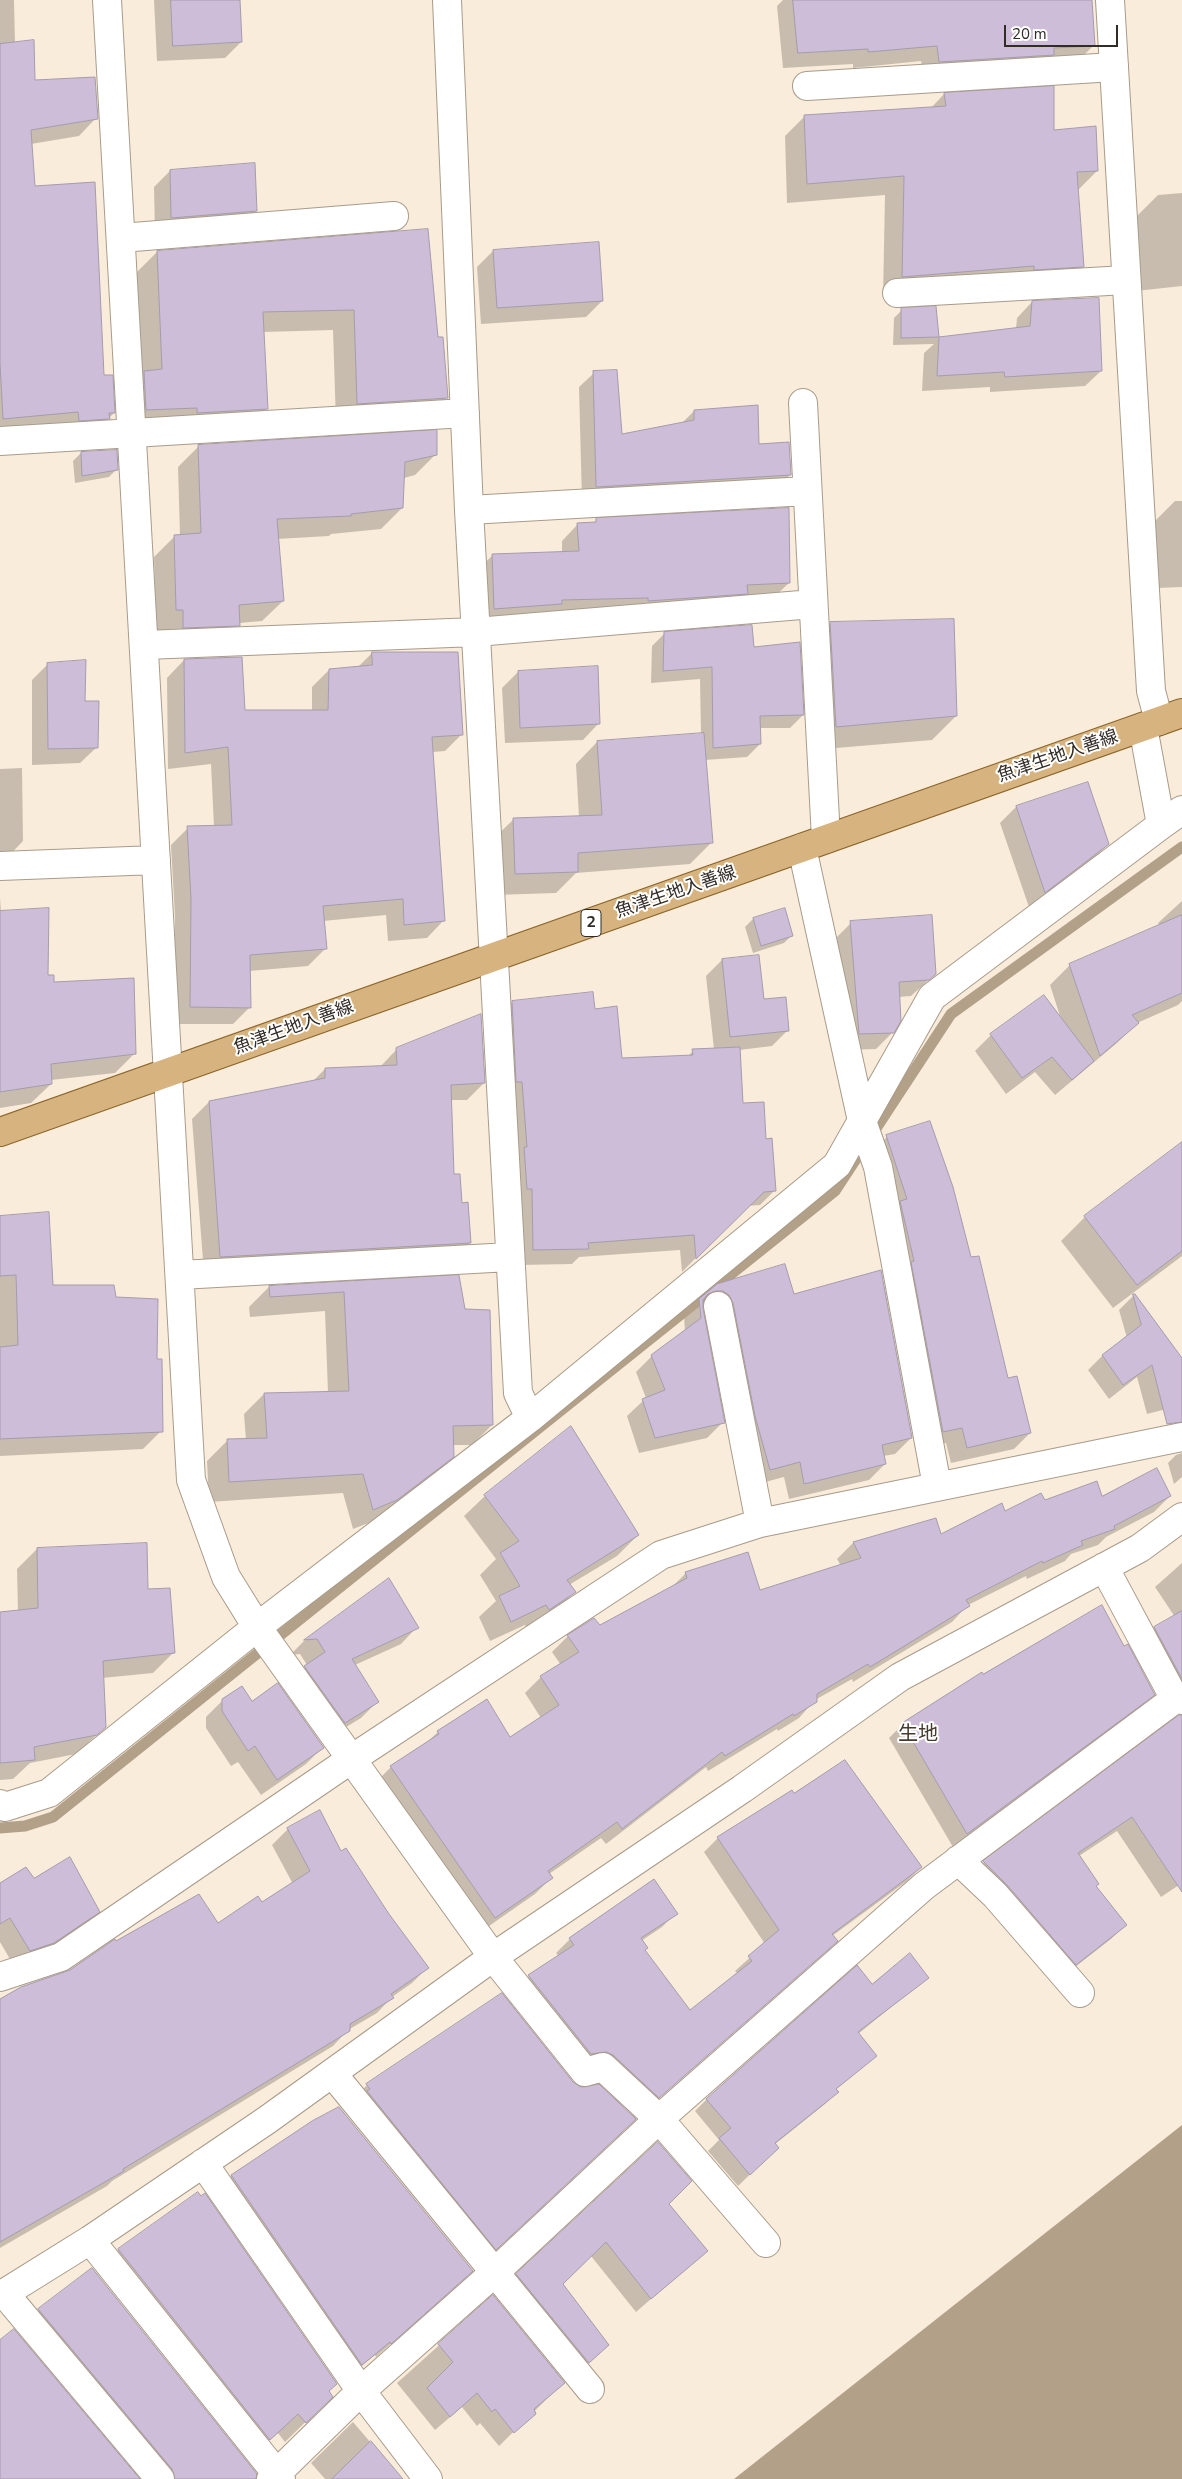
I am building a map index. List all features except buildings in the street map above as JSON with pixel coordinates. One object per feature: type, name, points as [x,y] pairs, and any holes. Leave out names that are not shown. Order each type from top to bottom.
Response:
[{"type":"main road","name":"魚津生地入善線","points":[[0,1132],[1161,720]]},
{"type":"street","points":[[107,0],[191,1480],[226,1577],[257,1627],[353,1758],[493,1957],[586,2072],[603,2067],[659,2119],[766,2243]]},
{"type":"street","points":[[447,0],[469,510],[492,958],[518,1393],[530,1418]]},
{"type":"street","points":[[0,1804],[5,1807],[49,1793],[257,1627],[530,1418],[837,1165],[932,997],[1171,818],[1161,720],[1151,691],[1110,0]]},
{"type":"street","points":[[808,86],[1114,67]]},
{"type":"street","points":[[121,238],[394,216]]},
{"type":"street","points":[[897,294],[1126,280]]},
{"type":"street","points":[[804,403],[813,604],[814,844],[862,1121],[878,1167],[937,1486]]},
{"type":"street","points":[[0,441],[465,413]]},
{"type":"street","points":[[469,510],[807,491]]},
{"type":"street","points":[[145,645],[476,632],[813,604]]},
{"type":"street","points":[[0,866],[156,860]]},
{"type":"street","points":[[180,1275],[510,1257]]},
{"type":"street","points":[[718,1306],[760,1523]]},
{"type":"street","points":[[0,1977],[61,1957],[353,1758],[661,1555],[760,1523],[937,1486],[1121,1452],[1182,1438]]},
{"type":"street","points":[[160,2479],[2,2295],[90,2240],[203,2163],[493,1957],[742,1789],[900,1677],[1140,1548],[1182,1517]]},
{"type":"street","points":[[90,2240],[277,2477],[361,2391],[494,2273],[659,2119],[924,1886],[1179,1700],[1104,1567]]},
{"type":"street","points":[[958,1860],[995,1895],[1080,1993]]},
{"type":"street","points":[[332,2073],[590,2389]]},
{"type":"street","points":[[203,2163],[361,2391],[428,2479]]},
{"type":"shaded area","points":[[1182,2125],[1182,2479],[734,2479]]},
{"type":"waterway","points":[[0,1828],[25,1826],[53,1817],[835,1191],[951,1014],[1182,847]]},
{"type":"district","name":"生地","points":[[918,1735]]}]
